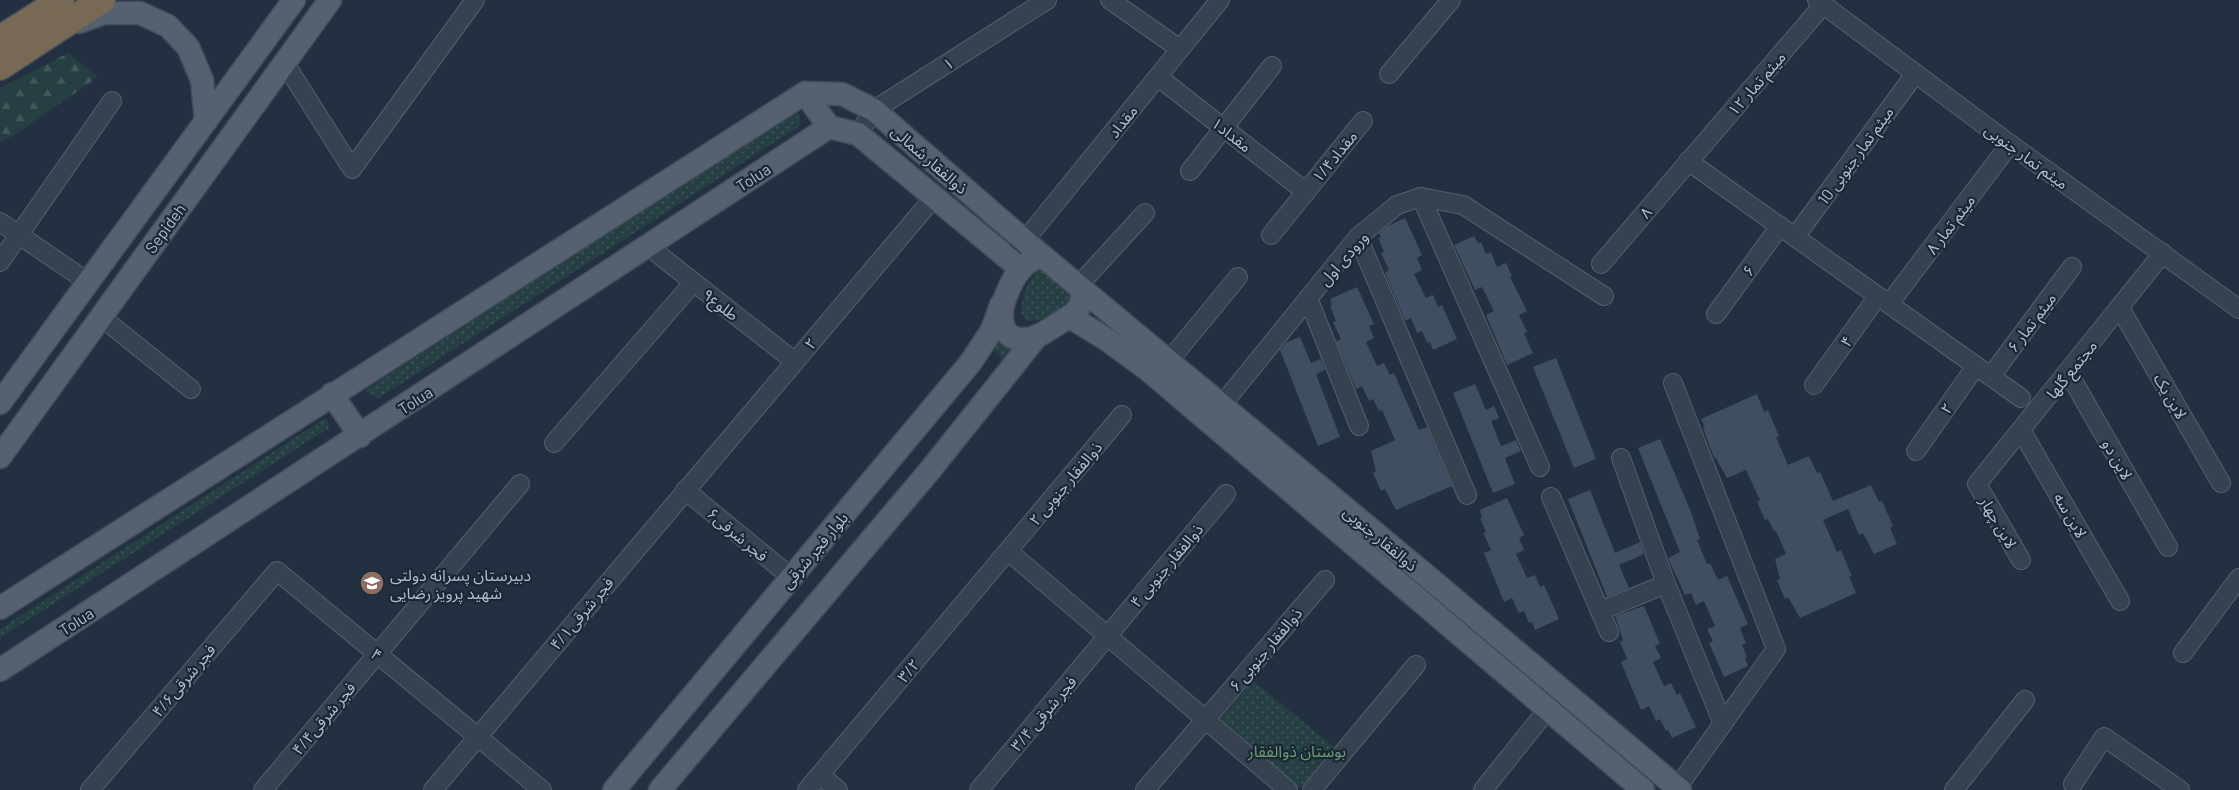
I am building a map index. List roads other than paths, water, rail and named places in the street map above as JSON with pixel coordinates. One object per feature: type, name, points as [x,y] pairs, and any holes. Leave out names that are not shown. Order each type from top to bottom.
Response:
[{"type":"highway","points":[[0,39],[61,0]]},
{"type":"highway","points":[[0,67],[102,0]]},
{"type":"main road","name":"Sepideh","points":[[0,403],[294,0]]},
{"type":"main road","name":"Sepideh","points":[[0,457],[330,0]]},
{"type":"main road","points":[[55,31],[104,13],[140,13],[168,26],[188,46],[202,80],[206,121]]},
{"type":"main road","points":[[0,608],[805,92],[829,128]]},
{"type":"main road","name":"ذوالفقار شمالی","points":[[805,92],[842,94],[874,110],[1079,288]]},
{"type":"main road","name":"ذوالفقار شمالی","points":[[829,128],[858,134],[1015,265]]},
{"type":"main road","name":"Tolua","points":[[0,670],[829,128]]},
{"type":"main road","name":"بلوار فجر شرقی","points":[[614,790],[965,370],[992,330],[1014,277],[1015,265],[1030,259],[1033,248]]},
{"type":"main road","points":[[1002,302],[1001,318],[1004,328],[1010,335],[1020,339],[1037,336],[1070,317],[1080,308],[1084,297],[1079,288]]},
{"type":"main road","name":"ذوالفقار جنوبی","points":[[1079,288],[1434,582],[1679,789]]},
{"type":"main road","name":"ذوالفقار جنوبی","points":[[1070,317],[1106,339],[1166,385],[1643,790]]},
{"type":"main road","points":[[660,790],[931,469],[1037,336]]},
{"type":"main road","points":[[965,370],[980,362],[990,363],[995,368],[996,377],[987,397]]},
{"type":"main road","points":[[332,394],[360,436]]},
{"type":"main road","points":[[1419,599],[1434,582]]},
{"type":"street","points":[[284,62],[352,169],[475,0]]},
{"type":"street","name":"۱","points":[[858,134],[874,110],[1047,0]]},
{"type":"street","points":[[1110,0],[1180,49]]},
{"type":"street","name":"مقداد","points":[[1033,248],[1158,77],[1220,0]]},
{"type":"street","points":[[1389,74],[1451,0]]},
{"type":"street","name":"میثم تمار جنوبی","points":[[1820,2],[2010,144],[2163,253],[2239,310]]},
{"type":"street","name":"میثم تمار ۱۲","points":[[1688,161],[1820,2]]},
{"type":"street","points":[[1190,171],[1272,66]]},
{"type":"street","name":"میثم تمار جنوبی 10","points":[[1795,237],[1915,74]]},
{"type":"street","name":"مقداد۱","points":[[1158,77],[1306,192]]},
{"type":"street","points":[[0,262],[112,101]]},
{"type":"street","name":"مقداد۱/۴","points":[[1271,235],[1363,121]]},
{"type":"street","name":"میثم تمار ۸","points":[[1884,300],[2010,144]]},
{"type":"street","points":[[1688,161],[2021,398]]},
{"type":"street","name":"۸","points":[[1601,264],[1688,161]]},
{"type":"street","name":"۲","points":[[685,490],[934,196]]},
{"type":"street","points":[[1421,197],[1540,467]]},
{"type":"street","name":"ورودی اول","points":[[1221,406],[1358,237],[1397,205],[1421,197],[1463,205],[1604,296]]},
{"type":"street","points":[[1079,288],[1145,213]]},
{"type":"street","points":[[0,222],[88,282]]},
{"type":"street","name":"۶","points":[[1716,314],[1780,226]]},
{"type":"street","points":[[1358,237],[1468,495]]},
{"type":"street","name":"طلوع۹","points":[[649,247],[794,361]]},
{"type":"street","name":"مجتمع گلها","points":[[1977,484],[2163,253]]},
{"type":"street","name":"میثم تمار ۶","points":[[1990,376],[2072,267]]},
{"type":"street","points":[[1168,362],[1238,277]]},
{"type":"street","points":[[554,443],[693,283]]},
{"type":"street","points":[[1308,298],[1359,426]]},
{"type":"street","name":"۴","points":[[1814,385],[1884,300]]},
{"type":"street","name":"لاین یک","points":[[2120,308],[2221,483]]},
{"type":"street","points":[[101,317],[191,388]]},
{"type":"street","name":"۲","points":[[1916,451],[1976,366]]},
{"type":"street","name":"لاین دو","points":[[2068,372],[2168,546]]},
{"type":"street","points":[[1673,383],[1776,649],[1679,789]]},
{"type":"street","name":"۲ ذوالفقار جنوبی","points":[[1008,551],[1122,415]]},
{"type":"street","name":"لاین سه","points":[[2021,430],[2120,601]]},
{"type":"street","points":[[1621,458],[1666,584],[1723,724]]},
{"type":"street","name":"فجر شرقی۴/۴","points":[[266,786],[520,484]]},
{"type":"street","name":"لاین چهار","points":[[1977,484],[2021,560]]},
{"type":"street","name":"فجر شرقی۶","points":[[685,490],[791,577]]},
{"type":"street","name":"فجر شرقی۴/۱","points":[[432,790],[685,490]]},
{"type":"street","name":"۴ ذوالفقار جنوبی","points":[[1107,636],[1226,494]]},
{"type":"street","points":[[1551,497],[1609,632]]},
{"type":"street","points":[[1008,551],[1288,790]]},
{"type":"street","name":"۳/۲","points":[[807,790],[1008,551]]},
{"type":"street","name":"۴","points":[[277,571],[542,790]]},
{"type":"street","name":"فجر شرقی۴/۶","points":[[90,790],[277,571]]},
{"type":"street","points":[[2183,653],[2239,578]]},
{"type":"street","name":"۶ ذوالفقار جنوبی","points":[[1145,790],[1325,580]]},
{"type":"street","points":[[1600,611],[1666,584]]},
{"type":"street","name":"۳/۴ فجر شرقی","points":[[979,790],[1107,636]]},
{"type":"street","points":[[1312,790],[1416,665]]},
{"type":"street","points":[[1954,790],[2025,700]]},
{"type":"street","points":[[1483,790],[1547,710]]},
{"type":"street","points":[[2073,784],[2104,737],[2180,790]]},
{"type":"street","points":[[820,775],[838,790]]},
{"type":"place","name":"دبیرستان پسرانه دولتی شهید پرویز رضایی","points":[[372,583]]},
{"type":"park label","name":"بوستان ذوالفقار","points":[[1297,750]]}]
